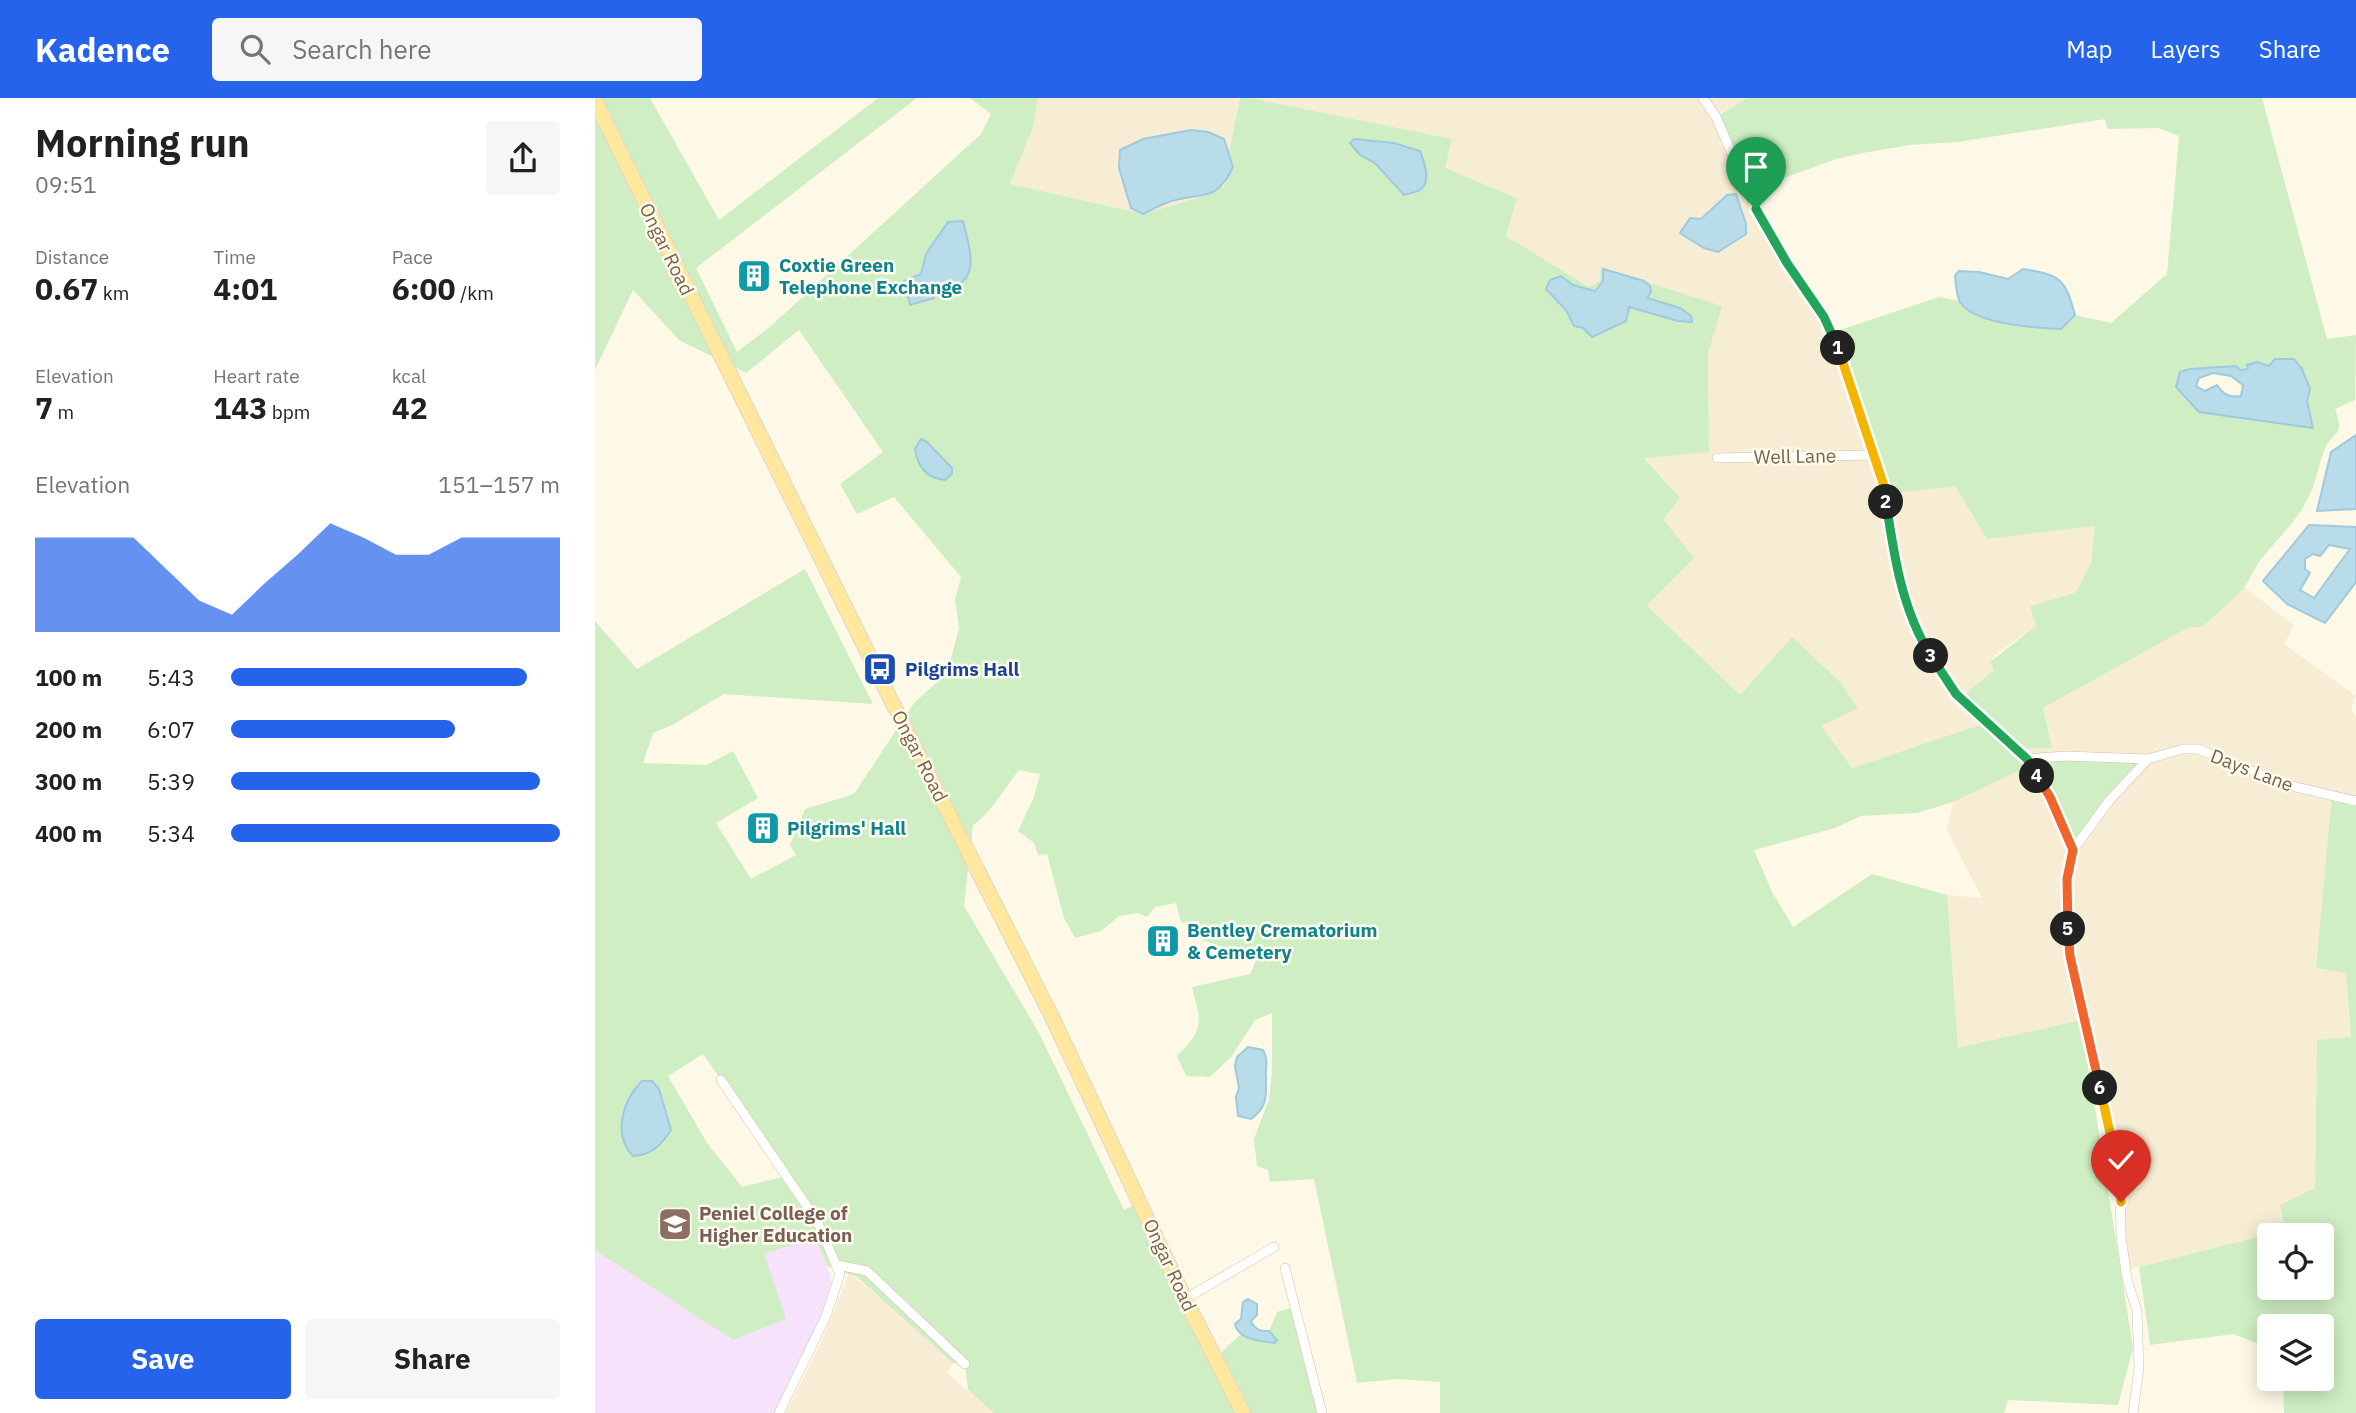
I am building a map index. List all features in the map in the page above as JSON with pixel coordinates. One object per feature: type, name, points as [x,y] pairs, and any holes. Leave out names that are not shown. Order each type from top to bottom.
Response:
[{"type":"main road","name":"Ongar Road","points":[[595,101],[891,700],[1051,1014],[1185,1299],[1243,1413]]},
{"type":"street","points":[[1703,98],[1716,117],[1756,209],[1787,263],[1824,317],[1841,354],[1884,486],[1892,545],[1906,604],[1926,649],[1956,694],[2027,759],[2050,797],[2073,850]]},
{"type":"street","name":"Well Lane","points":[[1717,458],[1874,455]]},
{"type":"street","name":"Days Lane","points":[[2148,759],[2183,748],[2198,749],[2283,784],[2356,801]]},
{"type":"street","points":[[2027,759],[2065,756],[2148,759]]},
{"type":"street","points":[[2133,1413],[2139,1368],[2137,1311],[2127,1279],[2121,1236],[2120,1178],[2070,956],[2066,890],[2073,850],[2109,801],[2148,759]]},
{"type":"street","points":[[721,1080],[817,1221],[840,1274],[826,1316],[779,1413]]},
{"type":"street","points":[[1185,1299],[1274,1247]]},
{"type":"street","points":[[837,1265],[866,1271],[965,1364]]},
{"type":"street","points":[[1285,1268],[1322,1413]]},
{"type":"shaded area","points":[[1038,98],[1240,98],[1229,152],[1233,167],[1208,195],[1143,214],[1010,184],[1033,127]]},
{"type":"shaded area","points":[[1250,98],[1747,98],[1716,116],[1752,199],[1841,354],[1955,486],[1987,539],[2095,526],[2091,564],[2075,593],[2030,606],[2036,626],[1996,654],[1990,662],[1995,669],[1972,688],[1987,723],[1851,768],[1821,726],[1858,708],[1792,637],[1740,695],[1647,604],[1663,518],[1680,498],[1644,457],[1709,451],[1708,353],[1721,306],[1602,267],[1600,281],[1589,287],[1506,236],[1517,198],[1444,168],[1451,139]]},
{"type":"shaded area","points":[[2244,587],[2294,625],[2284,644],[2356,696],[2351,709],[2356,718],[2356,797],[2317,968],[2346,973],[2351,1038],[2317,1040],[2315,1188],[2280,1205],[2284,1223],[2257,1223],[2257,1237],[2126,1270],[2121,1202],[2084,1019],[1958,1049],[1947,895],[1982,898],[1947,830],[1953,802],[2025,768],[2023,749],[2052,748],[2043,708],[2189,627],[2202,627]]},
{"type":"shaded area","name":"Peniel College of Higher Education","points":[[707,1143],[742,1187],[816,1239],[830,1274],[832,1287],[828,1302],[775,1413],[595,1413],[595,1155]]},
{"type":"shaded area","points":[[849,1273],[899,1313],[953,1363],[947,1373],[994,1413],[786,1413],[823,1339]]},
{"type":"green space","points":[[595,98],[650,98],[719,220],[878,98],[917,98],[696,268],[737,352],[772,325],[981,134],[991,114],[970,98],[1038,98],[1033,127],[1010,184],[1143,214],[1208,195],[1224,186],[1233,167],[1229,152],[1240,98],[1452,139],[1445,168],[1517,198],[1506,236],[1589,287],[1600,281],[1601,267],[1722,306],[1708,353],[1709,452],[1644,458],[1680,498],[1663,519],[1694,558],[1647,605],[1740,695],[1792,637],[1839,681],[1858,708],[1821,726],[1852,768],[1986,723],[1962,700],[1994,670],[1990,662],[2036,626],[2030,606],[2075,593],[2091,564],[2095,526],[1987,539],[1955,486],[1885,494],[1831,333],[1939,297],[1959,301],[1980,316],[2006,323],[2061,329],[2075,315],[2111,323],[2167,274],[2179,136],[2158,128],[2107,129],[2105,119],[1958,142],[1910,145],[1863,153],[1836,159],[1749,191],[1716,117],[1747,98],[2262,98],[2327,339],[2356,335],[2355,400],[2335,409],[2338,430],[2327,444],[2304,506],[2259,562],[2242,590],[2202,627],[2189,627],[2043,708],[2052,748],[2023,749],[2024,754],[2016,757],[2025,768],[1953,802],[1917,813],[1861,816],[1835,828],[1754,850],[1772,892],[1793,927],[1872,874],[1947,895],[1958,1048],[2081,1020],[2133,1348],[2118,1405],[2008,1400],[2004,1413],[1440,1413],[1440,1382],[1398,1379],[1357,1383],[1314,1179],[1270,1182],[1268,1170],[1257,1166],[1254,1139],[1269,1099],[1272,1072],[1272,1013],[1255,1020],[1231,1057],[1210,1077],[1186,1076],[1177,1056],[1192,1039],[1198,1025],[1192,987],[1250,974],[1257,958],[1202,940],[1199,921],[1181,923],[1176,903],[1155,907],[1147,917],[1138,913],[1119,916],[1101,931],[1075,938],[1064,918],[1047,854],[1038,855],[1034,843],[1018,831],[1034,797],[1040,774],[1019,770],[991,808],[973,825],[964,906],[1039,1033],[1124,1210],[1140,1202],[1215,1358],[1240,1335],[1269,1342],[1277,1340],[1269,1331],[1277,1312],[1294,1307],[1323,1413],[994,1413],[968,1390],[965,1364],[953,1363],[857,1277],[827,1266],[816,1239],[764,1253],[786,1319],[733,1340],[595,1250],[595,621],[637,669],[805,569],[873,704],[724,694],[672,725],[653,733],[643,763],[707,765],[733,751],[758,798],[716,823],[751,879],[796,855],[790,845],[805,809],[854,794],[914,703],[947,673],[959,628],[955,599],[961,577],[894,497],[857,514],[840,484],[883,452],[799,330],[746,373],[679,340],[633,290],[595,370]],"holes":[[[2256,362],[2269,366],[2313,428],[2199,412],[2190,369],[2234,370]],[[703,1054],[787,1176],[742,1187],[707,1143],[668,1076]]]},
{"type":"green space","points":[[2027,759],[2148,759],[2073,850]]},
{"type":"green space","points":[[2332,795],[2356,801],[2356,1413],[2284,1413],[2283,1391],[2334,1391],[2334,1314],[2257,1314],[2257,1343],[2233,1334],[2150,1345],[2139,1267],[2257,1237],[2257,1300],[2334,1300],[2334,1223],[2284,1223],[2280,1205],[2315,1188],[2317,1040],[2351,1037],[2346,973],[2316,968]]},
{"type":"water","points":[[1191,130],[1208,132],[1224,139],[1233,167],[1227,179],[1220,187],[1207,194],[1169,202],[1143,214],[1131,208],[1119,168],[1120,150],[1143,139]]},
{"type":"water","points":[[1354,139],[1394,143],[1420,151],[1426,171],[1424,186],[1419,191],[1404,195],[1375,163],[1360,155],[1350,143]]},
{"type":"water","points":[[1736,194],[1746,224],[1746,234],[1718,252],[1704,248],[1680,233],[1690,218],[1701,219],[1727,195]]},
{"type":"water","points":[[963,221],[971,256],[969,273],[957,285],[933,289],[934,298],[910,305],[904,281],[921,274],[926,254],[948,222]]},
{"type":"water","points":[[1603,269],[1644,281],[1650,286],[1651,292],[1647,298],[1680,308],[1691,316],[1692,322],[1678,321],[1629,307],[1626,321],[1592,337],[1583,328],[1574,326],[1566,310],[1546,289],[1550,280],[1561,276],[1573,285],[1595,291],[1603,281]]},
{"type":"water","points":[[2023,269],[2053,276],[2064,286],[2075,315],[2061,329],[1992,320],[1967,310],[1960,302],[1955,275],[1959,271],[1979,272],[2008,279]]},
{"type":"water","points":[[2275,359],[2294,359],[2302,369],[2310,389],[2307,401],[2313,428],[2199,412],[2176,387],[2180,372],[2190,369],[2236,366],[2240,370],[2248,369],[2247,365],[2257,362],[2269,366]],"holes":[[[2213,373],[2231,376],[2243,385],[2241,396],[2227,395],[2217,385],[2205,391],[2196,386],[2199,378]]]},
{"type":"water","points":[[2356,435],[2356,509],[2317,511],[2331,452]]},
{"type":"water","points":[[921,439],[952,468],[952,474],[945,480],[928,474],[918,461],[915,449]]},
{"type":"water","points":[[2309,525],[2356,527],[2356,582],[2325,623],[2287,604],[2263,581]],"holes":[[[2329,545],[2350,549],[2314,598],[2300,590],[2310,573],[2305,569],[2305,559],[2313,554],[2320,556]]]},
{"type":"water","points":[[1248,1047],[1263,1050],[1266,1060],[1265,1101],[1261,1110],[1251,1119],[1238,1116],[1236,1097],[1239,1088],[1235,1066],[1237,1057]]},
{"type":"water","points":[[642,1081],[652,1081],[659,1089],[671,1130],[655,1148],[646,1154],[633,1156],[623,1138],[623,1117],[625,1107]]},
{"type":"water","points":[[1248,1299],[1257,1304],[1257,1315],[1251,1321],[1258,1329],[1269,1331],[1277,1340],[1275,1343],[1245,1337],[1237,1329],[1235,1324],[1241,1319],[1243,1302]]},
{"type":"place","name":"Coxtie Green Telephone Exchange","points":[[754,276]]},
{"type":"place","name":"Pilgrims Hall","points":[[880,669]]},
{"type":"place","name":"Pilgrims' Hall","points":[[763,828]]},
{"type":"place","name":"Bentley Crematorium & Cemetery","points":[[1163,941]]},
{"type":"place","name":"Peniel College of Higher Education","points":[[675,1224]]},
{"type":"route","points":[[1756,209],[1787,263],[1824,317],[1841,354],[1884,486],[1892,545],[1906,604],[1926,649],[1956,694],[2027,759],[2050,797],[2073,850],[2066,901],[2070,956],[2120,1178],[2121,1202]]}]
